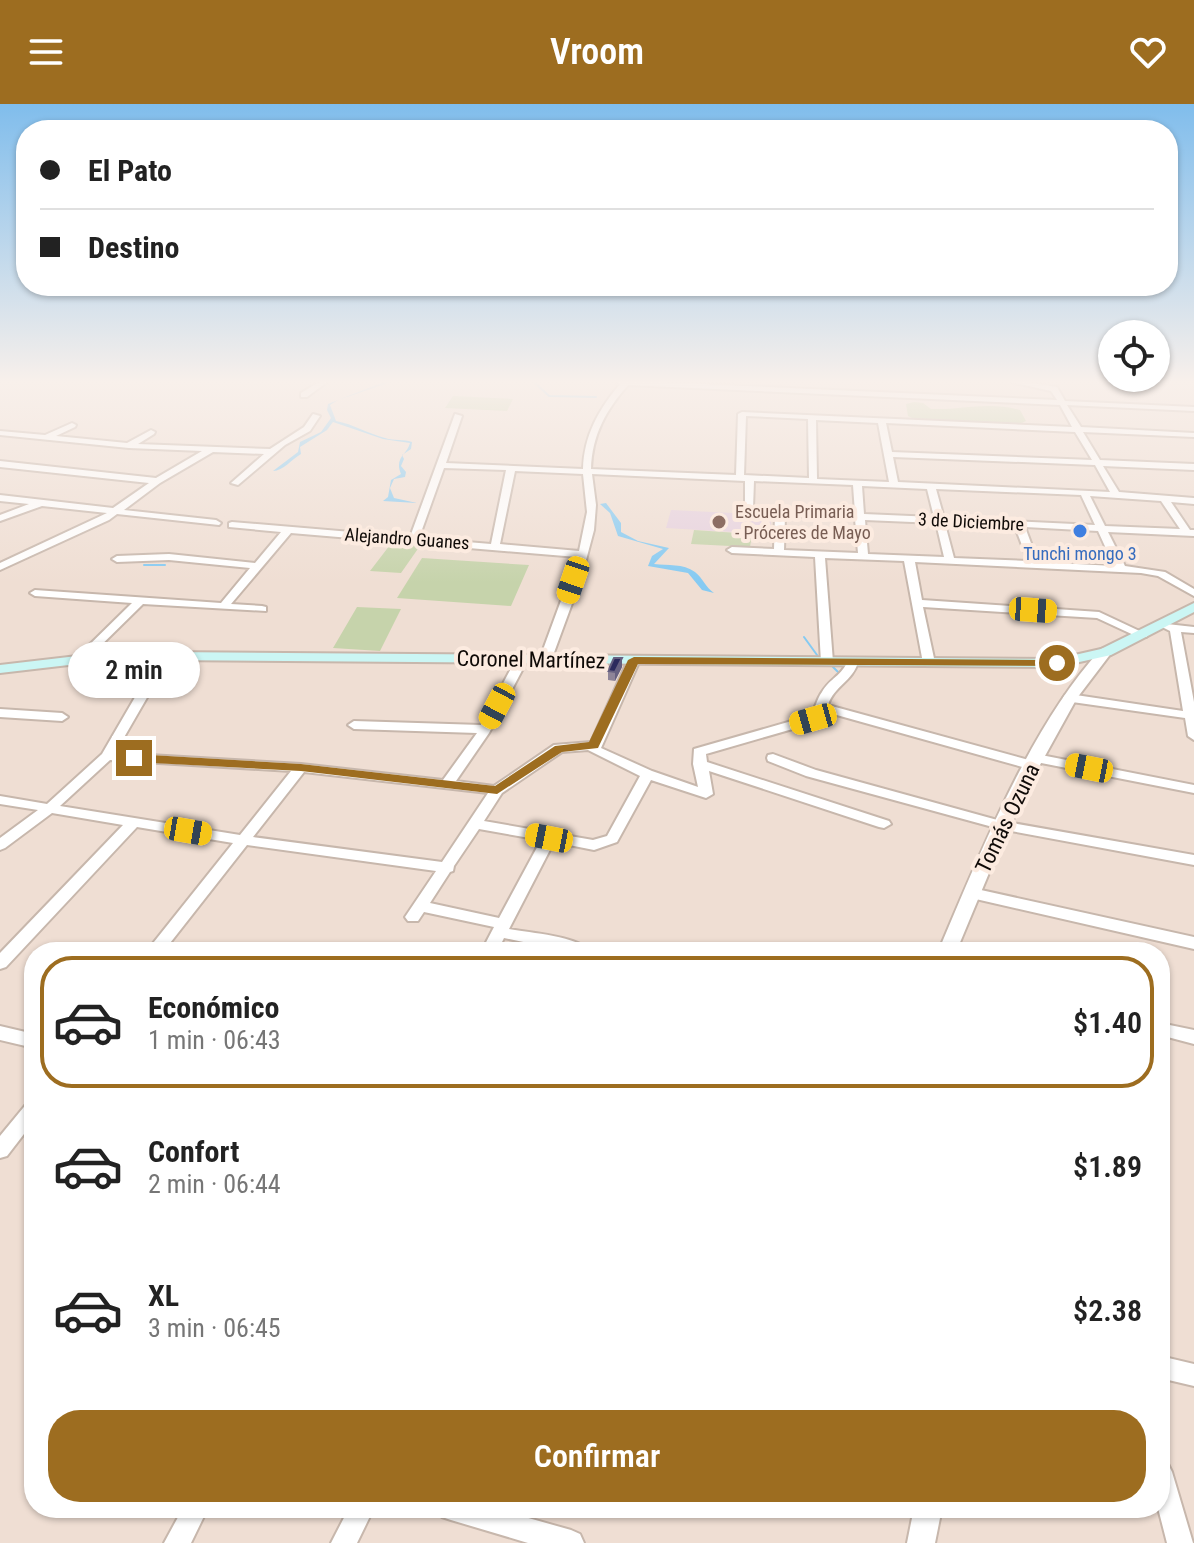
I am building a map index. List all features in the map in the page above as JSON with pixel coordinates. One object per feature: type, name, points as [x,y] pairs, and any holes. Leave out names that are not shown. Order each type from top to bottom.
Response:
[{"type":"main road","name":"Coronel Martínez","points":[[0,669],[81,659],[165,656],[1024,664],[1081,660],[1106,652],[1194,607]]},
{"type":"street","points":[[0,567],[117,512],[157,481],[212,449]]},
{"type":"street","points":[[215,449],[273,452]]},
{"type":"street","points":[[235,483],[277,449]]},
{"type":"street","points":[[414,539],[446,449]]},
{"type":"street","points":[[546,658],[582,554],[594,506],[587,469],[591,449]]},
{"type":"street","points":[[745,449],[747,478]]},
{"type":"street","points":[[813,449],[813,480]]},
{"type":"street","points":[[887,449],[894,484]]},
{"type":"street","points":[[1090,449],[1114,496]]},
{"type":"street","points":[[888,454],[1194,467]]},
{"type":"street","points":[[0,464],[157,481]]},
{"type":"street","points":[[440,465],[587,469],[1194,501]]},
{"type":"street","points":[[495,546],[511,468]]},
{"type":"street","points":[[747,478],[931,487]]},
{"type":"street","name":"3 de Diciembre","points":[[747,478],[748,511],[1190,533]]},
{"type":"street","points":[[858,484],[863,557]]},
{"type":"street","points":[[931,487],[950,561]]},
{"type":"street","points":[[1085,494],[1121,569]]},
{"type":"street","points":[[0,498],[216,523]]},
{"type":"street","points":[[1165,500],[1190,533]]},
{"type":"street","points":[[0,518],[43,502]]},
{"type":"street","points":[[779,552],[780,513]]},
{"type":"street","points":[[1019,524],[1034,565]]},
{"type":"street","name":"Alejandro Guanes","points":[[232,525],[582,554]]},
{"type":"street","points":[[223,607],[288,530]]},
{"type":"street","points":[[732,550],[1121,569],[1158,573],[1194,593]]},
{"type":"street","points":[[820,555],[827,662]]},
{"type":"street","points":[[117,559],[169,557],[258,566]]},
{"type":"street","points":[[909,559],[929,663]]},
{"type":"street","points":[[35,593],[262,609]]},
{"type":"street","points":[[81,659],[140,601]]},
{"type":"street","points":[[917,603],[1099,615],[1142,635]]},
{"type":"street","points":[[1159,626],[1194,630]]},
{"type":"street","points":[[1175,628],[1193,716],[1194,736]]},
{"type":"street","name":"Tomás Ozuna","points":[[951,942],[1000,825],[1033,761],[1072,693],[1106,652]]},
{"type":"street","points":[[0,845],[50,808],[107,756],[165,656]]},
{"type":"street","points":[[447,784],[485,729],[522,659]]},
{"type":"street","points":[[634,660],[594,750],[647,774],[706,794],[698,754],[702,750],[813,719],[823,707],[827,693],[849,673],[852,662]]},
{"type":"street","name":"Tomás Ozuna","points":[[1072,693],[1081,660]]},
{"type":"street","points":[[1072,693],[1193,716]]},
{"type":"street","points":[[823,707],[1033,761],[1194,789]]},
{"type":"street","points":[[0,713],[62,717]]},
{"type":"street","points":[[354,725],[485,729]]},
{"type":"street","points":[[556,942],[418,911],[497,790],[559,748],[594,746]]},
{"type":"street","points":[[107,756],[301,768],[497,790]]},
{"type":"street","points":[[773,758],[811,773],[1000,825],[1194,860]]},
{"type":"street","points":[[700,764],[884,824]]},
{"type":"street","points":[[162,942],[301,768]]},
{"type":"street","points":[[477,824],[594,845],[606,843],[612,839],[647,774]]},
{"type":"street","points":[[0,800],[241,840],[448,868]]},
{"type":"street","points":[[0,963],[134,822]]},
{"type":"street","points":[[494,942],[549,838]]},
{"type":"street","points":[[972,893],[1194,943]]},
{"type":"street","points":[[1170,1031],[1194,1037]]},
{"type":"street","points":[[0,1033],[24,1039]]},
{"type":"street","points":[[0,1150],[24,1120]]},
{"type":"street","points":[[1170,1369],[1194,1375]]},
{"type":"street","points":[[1170,1508],[1180,1543]]},
{"type":"street","points":[[177,1543],[191,1518]]},
{"type":"street","points":[[344,1543],[357,1518]]},
{"type":"street","points":[[485,1518],[571,1543]]},
{"type":"street","points":[[921,1543],[926,1518]]},
{"type":"shaded area","name":"Escuela Primaria - Próceres de Mayo","points":[[671,510],[772,515],[769,534],[666,528]]},
{"type":"green space","points":[[694,530],[752,534],[750,547],[691,544]]},
{"type":"green space","points":[[393,541],[422,543],[401,573],[370,571]]},
{"type":"green space","points":[[422,558],[529,565],[511,606],[397,598]]},
{"type":"green space","points":[[357,607],[401,609],[380,651],[333,648]]},
{"type":"water","points":[[300,449],[301,454],[273,471]]},
{"type":"water","points":[[402,456],[401,466],[406,472],[405,477],[394,479],[390,488],[394,498],[417,503],[383,501],[388,497],[391,480],[401,474],[399,464]]},
{"type":"water","points":[[606,503],[621,523],[621,532],[638,541],[669,548],[654,564],[690,569],[714,593],[702,590],[688,573],[648,566],[652,556],[663,549],[618,536],[610,513],[600,504]]},
{"type":"building","points":[[614,658],[622,658],[615,672],[608,671]]},
{"type":"waterway","points":[[144,565],[165,565]]},
{"type":"waterway","points":[[804,637],[817,655]]},
{"type":"waterway","points":[[833,667],[841,675]]},
{"type":"place","name":"Escuela Primaria - Próceres de Mayo","points":[[719,522]]},
{"type":"place","name":"Tunchi mongo 3","points":[[1080,531]]},
{"type":"route","points":[[134,758],[301,768],[497,790],[559,748],[569,745],[594,746],[634,660],[1057,663]]}]
